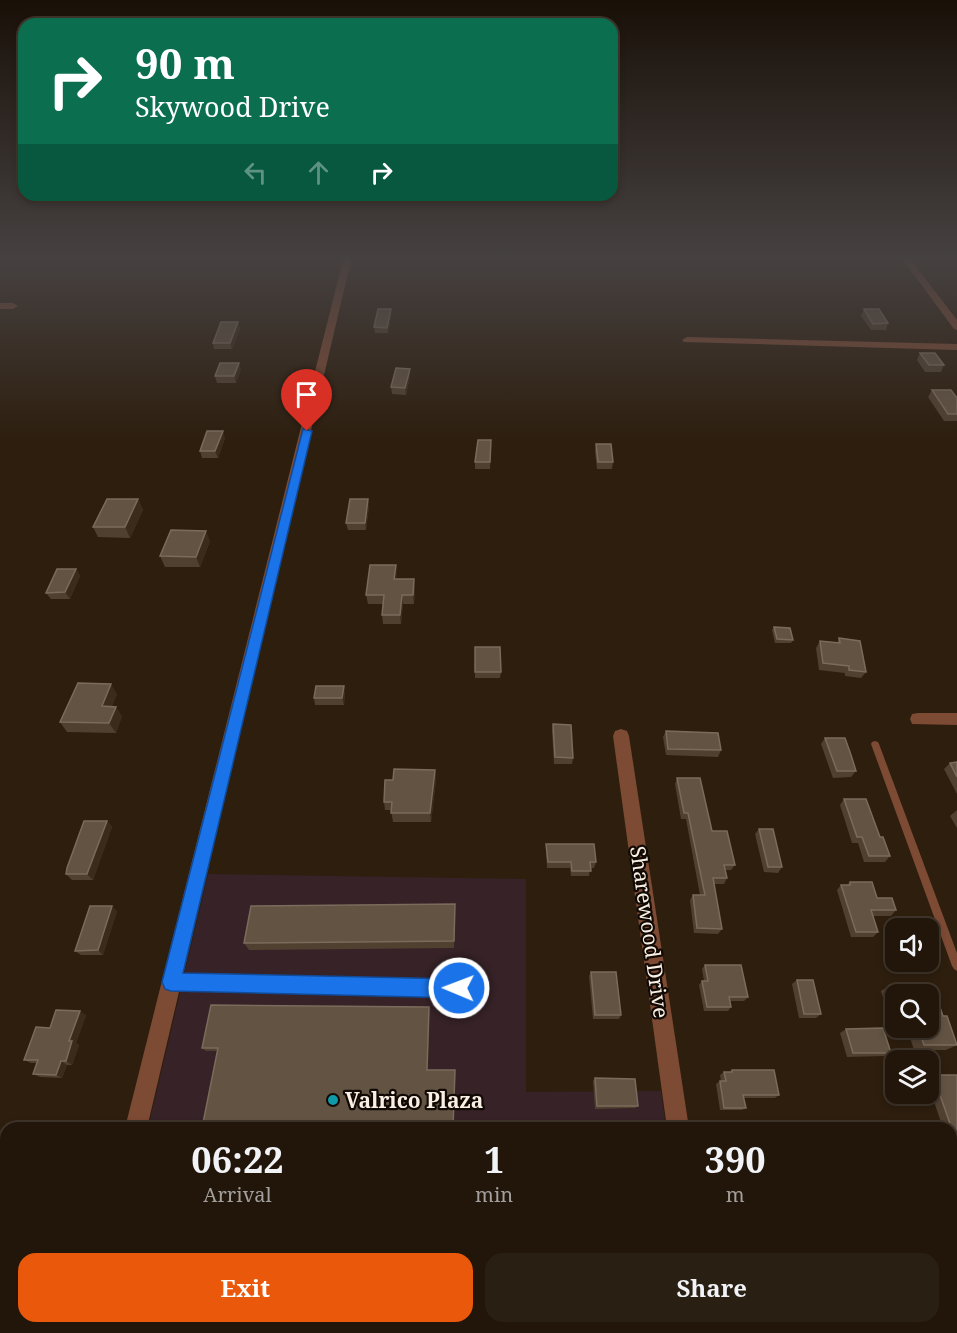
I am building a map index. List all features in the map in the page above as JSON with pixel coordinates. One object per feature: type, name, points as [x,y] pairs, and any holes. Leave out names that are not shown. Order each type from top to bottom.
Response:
[{"type":"street","points":[[137,1122],[333,318]]},
{"type":"street","points":[[687,340],[957,347]]},
{"type":"street","points":[[918,719],[957,719]]},
{"type":"street","name":"Sharewood Drive","points":[[621,736],[677,1122]]},
{"type":"lane","points":[[875,744],[957,966]]},
{"type":"lane","points":[[171,982],[459,988]]},
{"type":"shaded area","points":[[208,874],[526,879],[526,1092],[661,1091],[665,1122],[149,1122]]},
{"type":"building","points":[[376,318],[389,318],[387,328],[374,327]]},
{"type":"building","points":[[870,318],[885,318],[888,323],[873,324]]},
{"type":"building","points":[[221,322],[238,322],[230,343],[213,343]]},
{"type":"building","points":[[920,353],[935,353],[944,365],[929,365]]},
{"type":"building","points":[[220,363],[239,363],[234,376],[215,376]]},
{"type":"building","points":[[396,368],[410,369],[405,388],[391,387]]},
{"type":"building","points":[[932,390],[951,390],[957,398],[957,414],[948,414]]},
{"type":"building","points":[[207,431],[223,431],[215,451],[200,451]]},
{"type":"building","points":[[478,440],[491,440],[490,462],[475,462]]},
{"type":"building","points":[[596,444],[611,444],[613,462],[598,462]]},
{"type":"building","points":[[107,499],[138,499],[125,527],[93,527]]},
{"type":"building","points":[[350,499],[368,499],[365,523],[346,523]]},
{"type":"building","points":[[171,530],[206,531],[196,557],[160,556]]},
{"type":"building","points":[[370,565],[396,565],[394,579],[414,579],[413,595],[402,595],[400,615],[382,615],[384,595],[366,595]]},
{"type":"building","points":[[57,569],[76,569],[65,592],[46,593]]},
{"type":"building","points":[[774,627],[790,628],[793,640],[777,639]]},
{"type":"building","points":[[839,638],[860,641],[866,672],[849,670],[849,666],[823,663],[820,641],[840,643]]},
{"type":"building","points":[[475,647],[500,647],[501,672],[475,672]]},
{"type":"building","points":[[78,683],[111,684],[102,706],[116,707],[109,723],[60,722]]},
{"type":"building","points":[[316,686],[344,686],[342,698],[314,698]]},
{"type":"building","points":[[553,724],[571,725],[573,758],[555,757]]},
{"type":"building","points":[[666,731],[718,733],[721,750],[668,749]]},
{"type":"building","points":[[825,738],[845,738],[856,771],[837,771]]},
{"type":"building","points":[[957,762],[957,777],[950,763]]},
{"type":"building","points":[[394,769],[435,770],[430,813],[391,813],[392,802],[384,802],[385,780],[393,780]]},
{"type":"building","points":[[677,778],[700,778],[712,831],[727,831],[735,865],[724,865],[727,878],[713,878],[722,929],[697,928],[693,895],[705,895],[688,813],[684,813]]},
{"type":"building","points":[[844,799],[866,799],[880,837],[883,837],[890,856],[869,856],[862,837],[857,837]]},
{"type":"building","points":[[84,821],[107,821],[87,874],[66,874],[67,868]]},
{"type":"building","points":[[759,829],[773,829],[782,867],[768,867]]},
{"type":"building","points":[[546,844],[594,844],[596,862],[590,862],[591,871],[572,871],[571,862],[548,862]]},
{"type":"building","points":[[850,882],[872,882],[877,898],[892,898],[896,910],[871,910],[878,932],[856,932],[841,885],[850,885]]},
{"type":"building","points":[[455,904],[454,941],[244,943],[251,906]]},
{"type":"building","points":[[90,906],[112,906],[98,950],[75,951]]},
{"type":"building","points":[[705,965],[741,965],[748,997],[729,997],[731,1007],[707,1007],[702,981],[708,981]]},
{"type":"building","points":[[591,972],[616,972],[621,1015],[595,1015]]},
{"type":"building","points":[[797,980],[813,980],[821,1014],[804,1014]]},
{"type":"building","points":[[211,1005],[429,1007],[427,1070],[455,1070],[453,1122],[203,1122],[218,1048],[202,1048]]},
{"type":"building","points":[[939,1005],[943,1016],[947,1016],[957,1045],[924,1045],[922,1038],[939,1038]]},
{"type":"building","points":[[56,1010],[80,1011],[69,1041],[72,1041],[66,1061],[61,1061],[56,1075],[33,1074],[38,1060],[24,1060],[36,1027],[50,1028]]},
{"type":"building","points":[[883,1028],[890,1050],[885,1050],[885,1053],[853,1053],[846,1029]]},
{"type":"building","points":[[732,1070],[774,1070],[779,1095],[743,1095],[746,1108],[724,1108],[720,1081],[726,1081],[724,1072],[732,1072]]},
{"type":"building","points":[[939,1075],[957,1075],[957,1122],[949,1122],[939,1092]]},
{"type":"building","points":[[595,1078],[635,1079],[638,1106],[597,1106]]},
{"type":"place","name":"Valrico Plaza","points":[[333,1100]]},
{"type":"route","points":[[307,431],[171,982],[459,988]]}]
